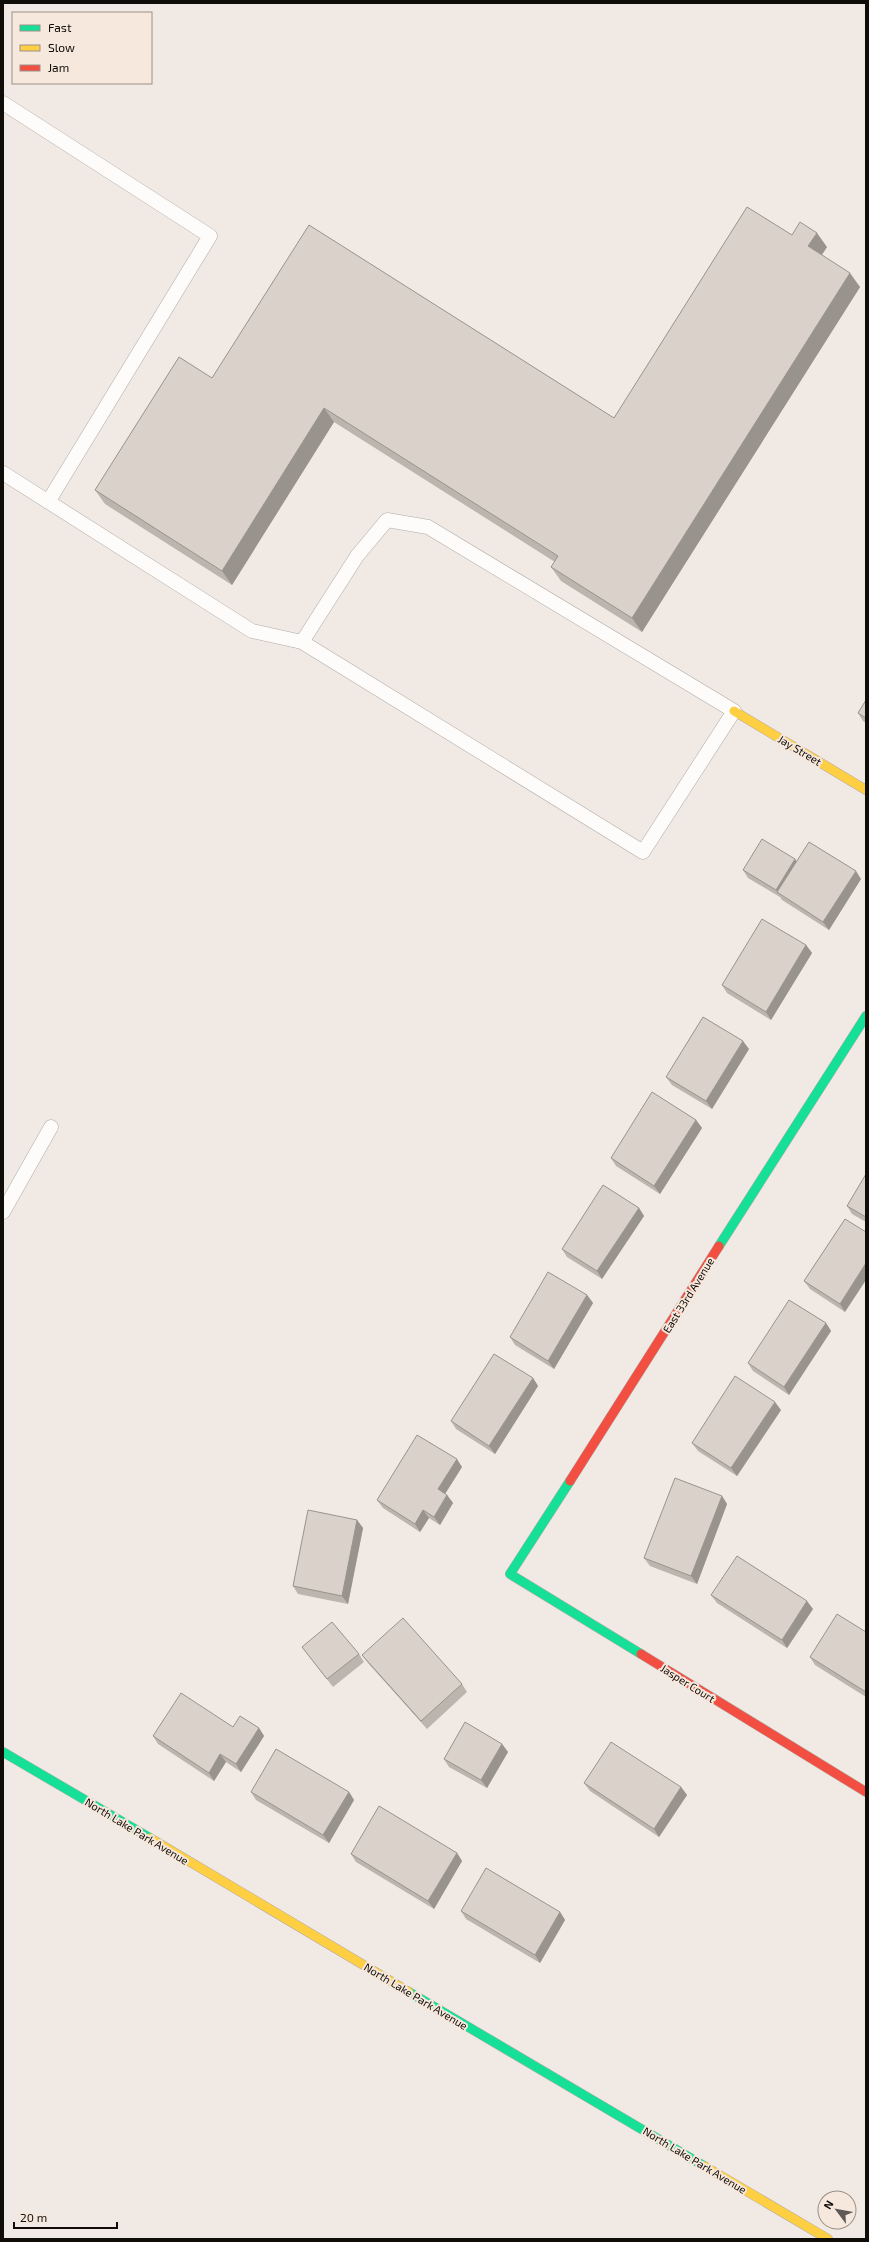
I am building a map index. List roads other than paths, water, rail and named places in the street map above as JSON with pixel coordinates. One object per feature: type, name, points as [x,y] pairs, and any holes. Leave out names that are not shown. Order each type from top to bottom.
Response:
[{"type":"street","name":"Jay Street","points":[[734,711],[866,790]]},
{"type":"street","name":"East 33rd Avenue","points":[[510,1574],[866,1016]]},
{"type":"street","name":"Jasper Court","points":[[510,1574],[866,1792]]},
{"type":"street","name":"North Lake Park Avenue","points":[[3,1752],[828,2239]]},
{"type":"lane","points":[[3,103],[210,236],[48,502]]},
{"type":"lane","points":[[3,473],[252,631],[302,642],[643,852],[734,711],[428,526],[387,520],[356,556],[302,642]]},
{"type":"lane","points":[[3,1212],[51,1127]]}]
